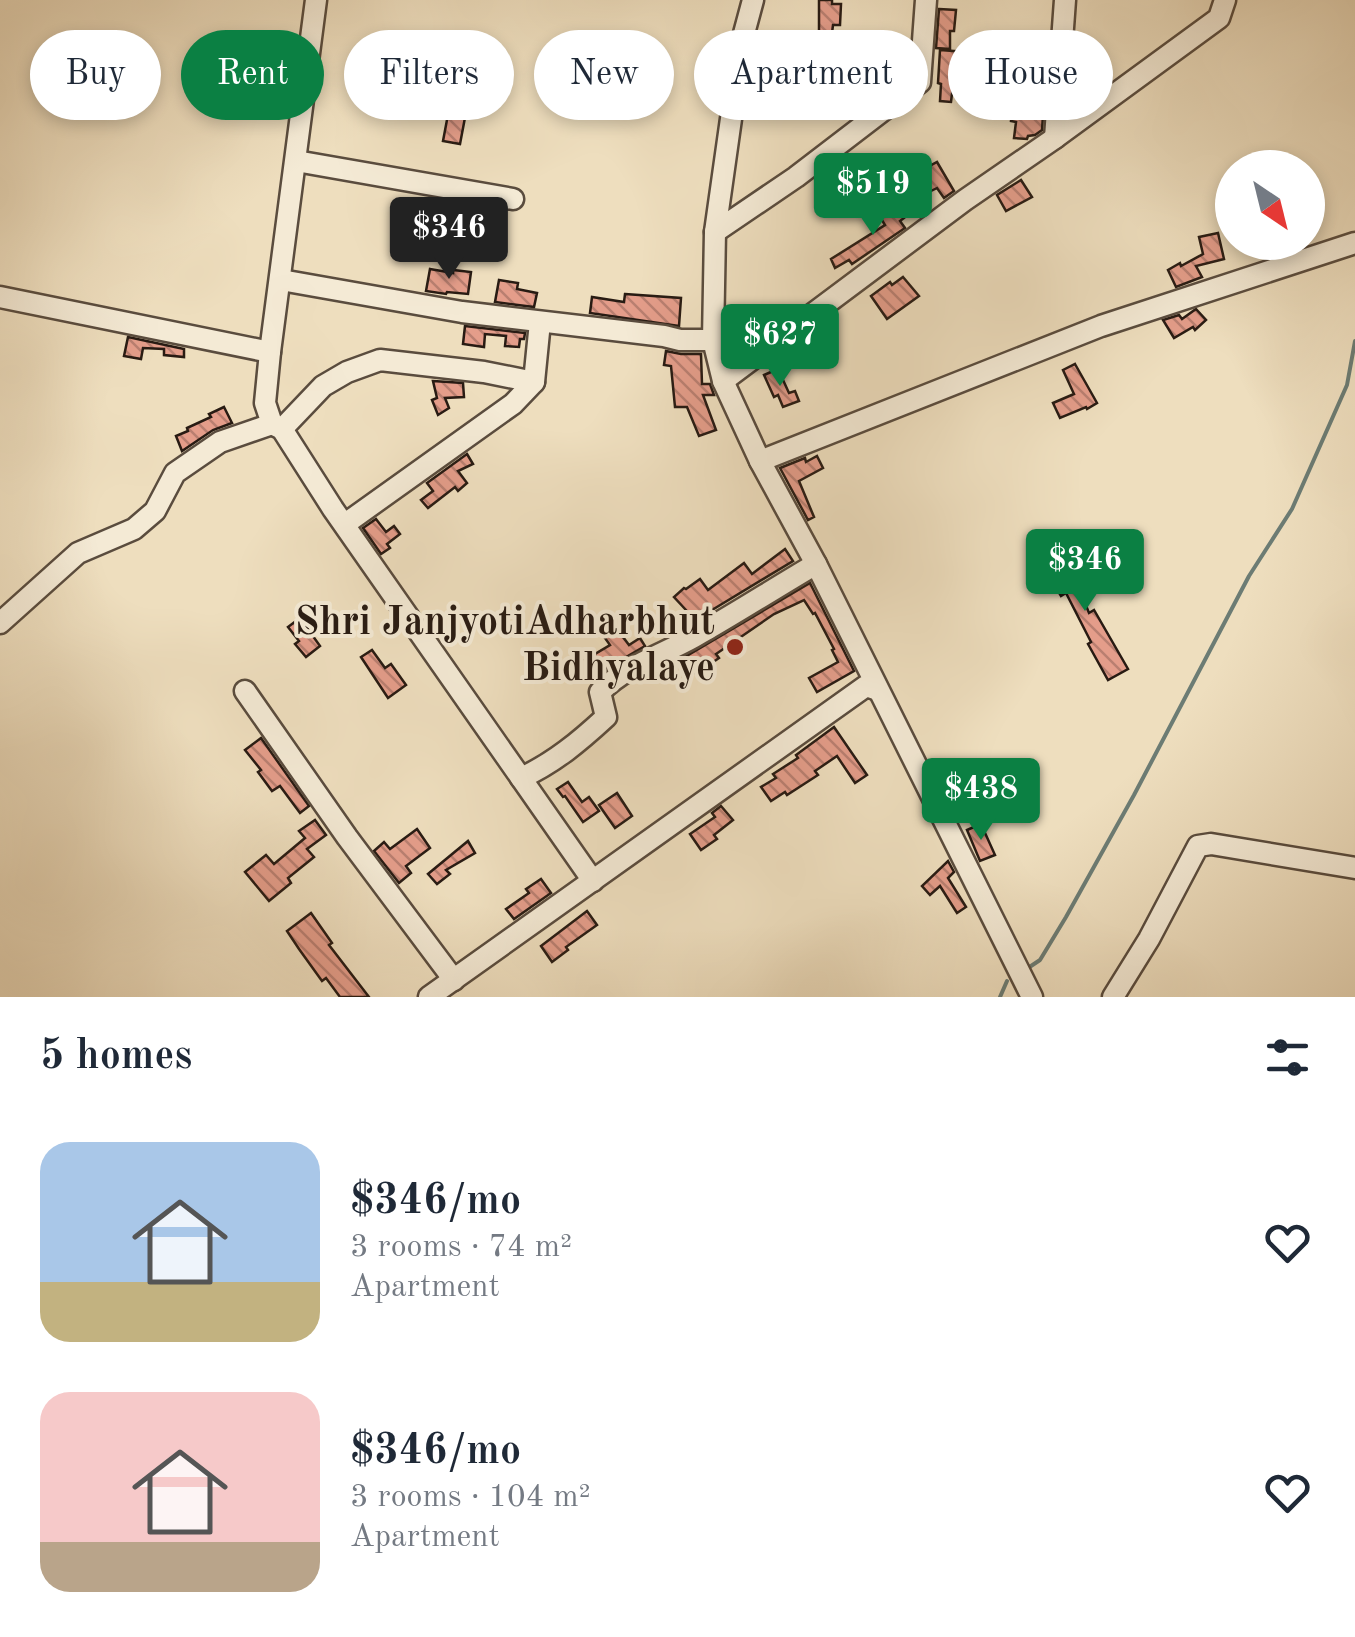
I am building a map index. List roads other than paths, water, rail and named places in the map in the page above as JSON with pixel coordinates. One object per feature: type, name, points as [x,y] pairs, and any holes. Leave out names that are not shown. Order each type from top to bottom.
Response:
[{"type":"street","points":[[316,0],[265,402],[277,426],[593,882]]},
{"type":"street","points":[[753,0],[742,40],[715,232],[714,340],[723,382],[1032,997]]},
{"type":"street","points":[[715,232],[796,177],[920,82],[926,0]]},
{"type":"street","points":[[1055,138],[1065,0]]},
{"type":"street","points":[[723,382],[950,211],[1219,18],[1224,0]]},
{"type":"street","points":[[296,161],[513,199]]},
{"type":"street","points":[[760,461],[1100,326],[1355,242]]},
{"type":"street","points":[[280,280],[462,312],[680,340],[714,340]]},
{"type":"street","points":[[0,297],[270,352]]},
{"type":"street","points":[[345,524],[513,404],[534,382],[540,322]]},
{"type":"street","points":[[0,623],[78,553],[134,529],[155,511],[176,473],[220,442],[277,426],[323,386],[347,372],[380,360],[534,382]]},
{"type":"street","points":[[521,778],[574,746],[606,716],[600,692],[613,678],[691,639],[816,564]]},
{"type":"street","points":[[429,997],[866,686],[878,690]]},
{"type":"street","points":[[244,691],[454,980]]},
{"type":"street","points":[[1114,997],[1198,846],[1211,844],[1355,868]]},
{"type":"waterway","points":[[1028,968],[1040,960],[1066,917],[1249,576],[1292,509],[1347,385],[1355,341]]},
{"type":"waterway","points":[[1000,997],[1007,981]]},
{"type":"place","name":"Shri JanjyotiAdharbhut Bidhyalaye","points":[[735,647]]}]
